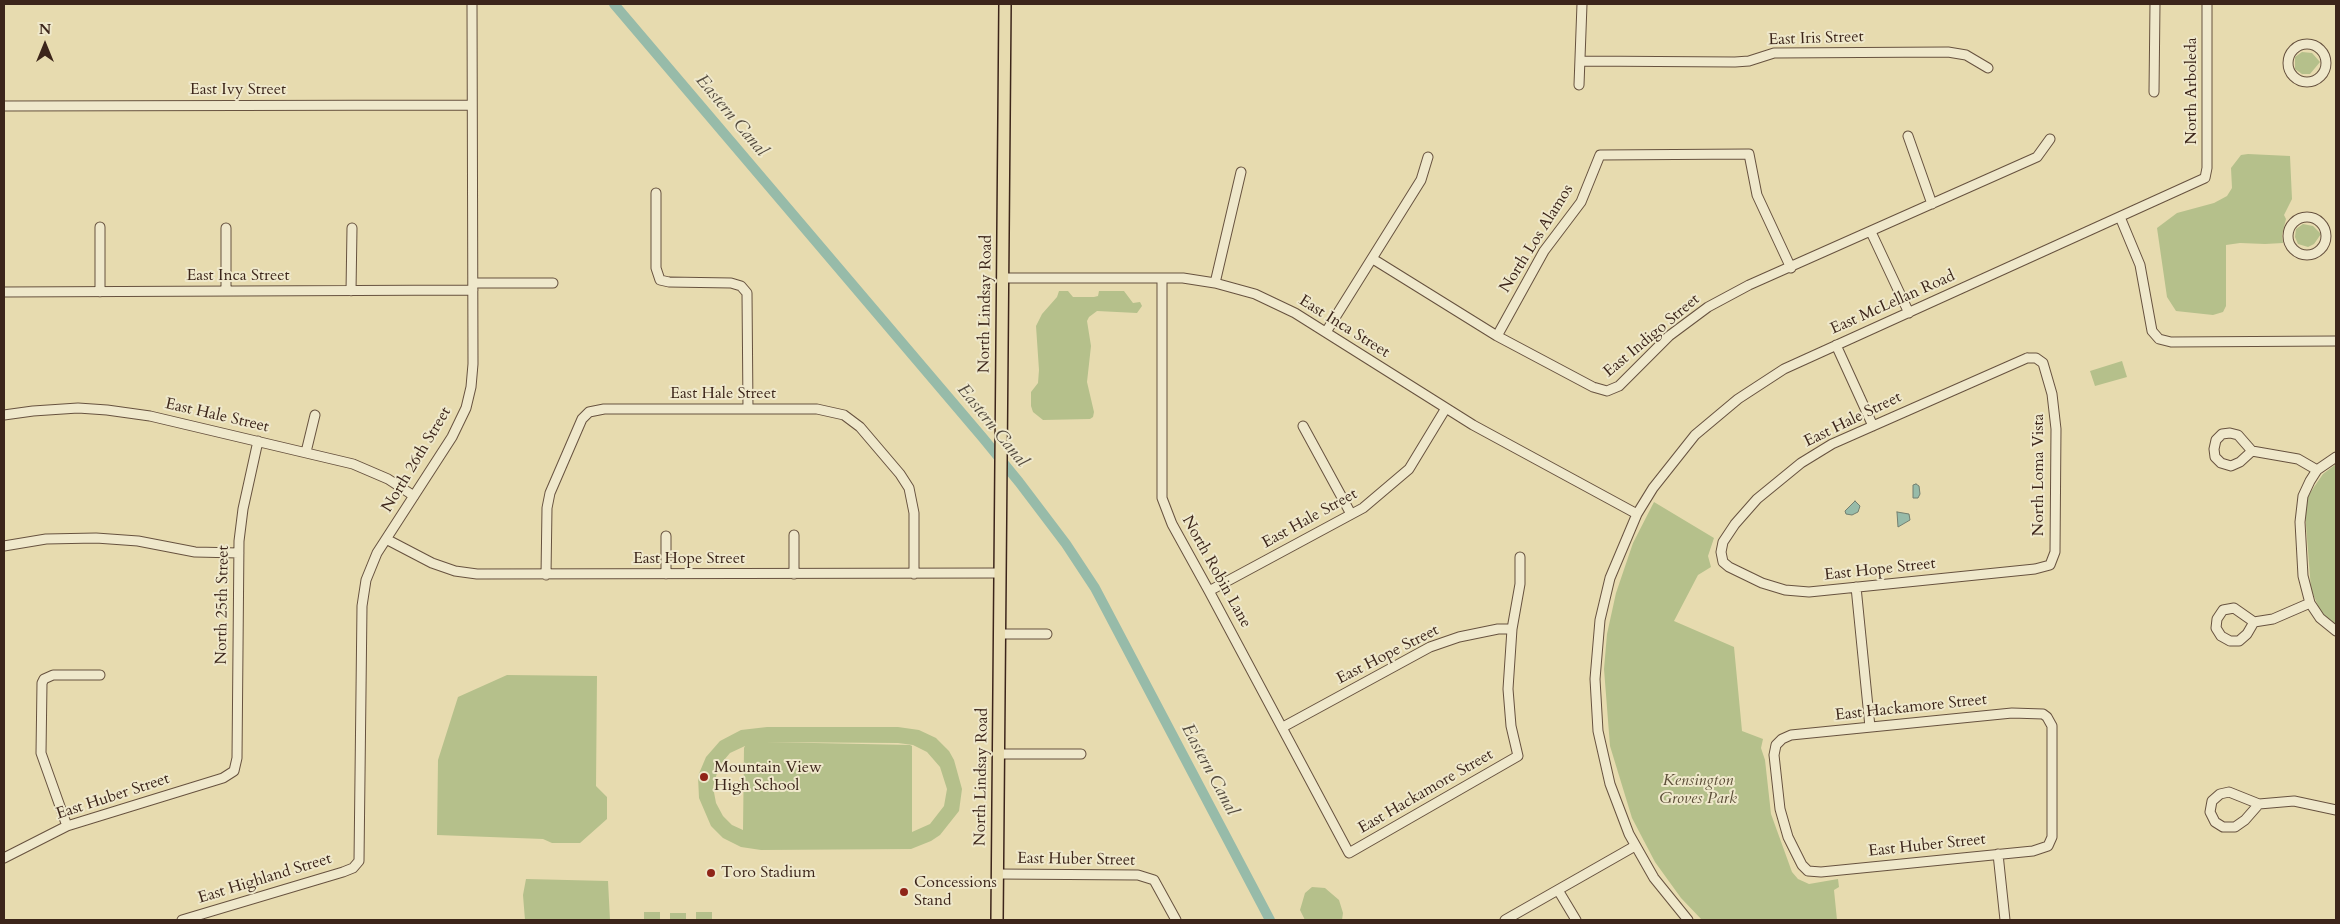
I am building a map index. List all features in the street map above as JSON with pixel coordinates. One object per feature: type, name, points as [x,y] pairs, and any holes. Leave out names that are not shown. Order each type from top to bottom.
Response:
[{"type":"main road","name":"North Lindsay Road","points":[[998,920],[1005,4]]},
{"type":"street","name":"North 26th Street","points":[[357,865],[361,850],[363,598],[369,570],[386,539],[452,437],[466,408],[473,364],[472,4]]},
{"type":"street","points":[[1579,85],[1582,4]]},
{"type":"street","points":[[2154,92],[2155,4]]},
{"type":"street","name":"North Arboleda","points":[[2205,178],[2207,168],[2207,4]]},
{"type":"street","points":[[2306,44],[2318,48],[2322,52],[2326,63],[2321,75],[2304,82],[2293,76],[2288,65],[2290,53],[2306,44]]},
{"type":"street","name":"East Iris Street","points":[[1581,61],[1735,62],[1749,61],[1774,53],[1948,52],[1966,55],[1988,68]]},
{"type":"street","points":[[2326,63],[2336,63]]},
{"type":"street","name":"East Ivy Street","points":[[4,106],[472,105]]},
{"type":"street","points":[[1908,136],[1932,204]]},
{"type":"street","name":"East Indigo Street","points":[[1373,259],[1497,336],[1593,387],[1611,390],[1619,386],[1669,336],[1708,307],[1749,285],[1791,268],[2037,157],[2050,139]]},
{"type":"street","name":"North Los Alamos","points":[[1497,336],[1544,251],[1581,202],[1600,155],[1749,154],[1756,195],[1791,268]]},
{"type":"street","points":[[1326,332],[1422,180],[1428,157]]},
{"type":"street","points":[[1215,283],[1241,172]]},
{"type":"street","name":"East McLellan Road","points":[[1688,920],[1654,878],[1635,846],[1619,810],[1606,770],[1597,724],[1595,679],[1599,626],[1610,578],[1637,514],[1653,488],[1696,435],[1717,416],[1784,369],[2205,178]]},
{"type":"street","points":[[656,193],[656,268],[660,280],[674,283],[731,283],[740,286],[747,293],[748,409]]},
{"type":"street","points":[[2311,217],[2322,223],[2332,235],[2323,248],[2311,255],[2305,255],[2294,250],[2290,245],[2288,233],[2290,227],[2298,219],[2311,217]]},
{"type":"street","points":[[2120,218],[2140,265],[2150,325],[2154,336],[2171,342],[2336,341]]},
{"type":"street","points":[[100,227],[100,292]]},
{"type":"street","points":[[226,228],[226,291]]},
{"type":"street","points":[[351,291],[352,228]]},
{"type":"street","points":[[1871,232],[1908,313]]},
{"type":"street","name":"East Inca Street","points":[[1002,278],[1162,278],[1215,283],[1274,301],[1446,408],[1637,514]]},
{"type":"street","name":"North Robin Lane","points":[[1162,278],[1162,498],[1172,524],[1210,591],[1350,853]]},
{"type":"street","name":"East Inca Street","points":[[4,292],[351,291],[553,283]]},
{"type":"street","points":[[1836,345],[1873,426]]},
{"type":"street","name":"East Hale Street","points":[[1722,557],[1723,542],[1735,524],[1757,499],[1776,482],[1817,453],[2019,360],[2036,358]]},
{"type":"street","name":"North Loma Vista","points":[[2036,358],[2043,363],[2046,370],[2052,394],[2056,429],[2055,552],[2050,565]]},
{"type":"street","name":"East Hale Street","points":[[1210,591],[1363,508],[1409,469],[1446,408]]},
{"type":"street","name":"East Hale Street","points":[[4,415],[55,409],[107,410],[150,416],[306,452],[365,468],[414,496]]},
{"type":"street","name":"East Hale Street","points":[[546,575],[548,501],[580,424],[589,412],[604,409],[826,409],[844,415],[860,426],[900,474],[912,496],[914,513],[914,574]]},
{"type":"street","points":[[306,452],[314,415]]},
{"type":"street","points":[[1303,426],[1351,514]]},
{"type":"street","name":"North 25th Street","points":[[234,771],[237,758],[239,553],[243,509],[258,441]]},
{"type":"street","points":[[2252,451],[2298,459],[2317,470]]},
{"type":"street","points":[[2336,457],[2317,470],[2303,496],[2300,509],[2303,576],[2310,603],[2320,618],[2336,631]]},
{"type":"street","points":[[794,535],[794,574]]},
{"type":"street","points":[[666,536],[666,574]]},
{"type":"street","points":[[4,546],[46,539],[90,538],[138,542],[195,552],[239,553]]},
{"type":"street","name":"East Hope Street","points":[[386,539],[421,558],[454,571],[483,575],[1000,573]]},
{"type":"street","points":[[1512,629],[1520,584],[1520,557]]},
{"type":"street","name":"East Hope Street","points":[[1722,557],[1726,565],[1746,576],[1785,590],[1808,592],[2035,569],[2050,565]]},
{"type":"street","points":[[1856,587],[1870,727]]},
{"type":"street","points":[[2254,622],[2273,619],[2310,603]]},
{"type":"street","name":"East Hope Street","points":[[1283,727],[1430,647],[1469,635],[1498,629],[1512,629]]},
{"type":"street","name":"East Hackamore Street","points":[[1350,853],[1518,756],[1511,726],[1508,689],[1512,629]]},
{"type":"street","points":[[1000,634],[1047,634]]},
{"type":"street","points":[[67,826],[41,753],[42,683],[44,679],[53,675],[100,675]]},
{"type":"street","name":"East Hackamore Street","points":[[1808,871],[1800,861],[1782,819],[1774,755],[1779,742],[1791,735],[2038,712],[2048,717],[2053,732],[2052,837],[2048,846]]},
{"type":"street","points":[[999,754],[1081,754]]},
{"type":"street","name":"East Huber Street","points":[[4,858],[67,826],[224,778],[234,771]]},
{"type":"street","points":[[2259,804],[2245,820],[2234,827],[2223,827],[2215,822],[2210,812],[2212,802],[2220,794],[2229,792],[2259,804],[2294,801],[2336,810]]},
{"type":"street","points":[[1505,920],[1635,846]]},
{"type":"street","name":"East Huber Street","points":[[1808,871],[1821,872],[2039,850],[2048,846]]},
{"type":"street","points":[[1998,854],[2005,920]]},
{"type":"street","name":"East Highland Street","points":[[182,920],[343,872],[357,865]]},
{"type":"street","name":"East Huber Street","points":[[998,874],[1138,875],[1154,880],[1176,920]]},
{"type":"street","points":[[1558,890],[1576,920]]},
{"type":"green space","points":[[2302,52],[2312,53],[2320,62],[2310,74],[2302,74],[2295,69],[2295,57]]},
{"type":"green space","points":[[2241,155],[2290,156],[2292,199],[2284,215],[2286,219],[2282,235],[2283,243],[2240,243],[2226,245],[2226,306],[2223,312],[2213,315],[2176,311],[2167,297],[2157,228],[2177,213],[2214,203],[2227,196],[2232,188],[2231,168]]},
{"type":"green space","points":[[2303,224],[2313,226],[2321,234],[2314,244],[2308,247],[2298,244],[2295,237],[2296,229]]},
{"type":"green space","points":[[1059,291],[1068,291],[1073,297],[1094,297],[1098,296],[1099,291],[1124,291],[1133,303],[1140,302],[1142,306],[1137,313],[1097,311],[1087,321],[1091,346],[1087,382],[1094,412],[1093,417],[1090,419],[1043,420],[1033,412],[1031,406],[1031,392],[1038,383],[1039,370],[1036,326],[1042,314],[1057,297]]},
{"type":"green space","points":[[2122,361],[2127,377],[2095,386],[2090,371]]},
{"type":"green space","points":[[2336,464],[2336,626],[2320,611],[2311,589],[2305,512],[2306,500],[2314,487],[2323,474]]},
{"type":"green space","name":"Kensington Groves Park","points":[[1654,502],[1714,538],[1708,556],[1711,567],[1698,575],[1674,621],[1734,647],[1742,731],[1763,739],[1761,748],[1765,760],[1771,814],[1792,872],[1798,879],[1809,884],[1838,879],[1839,887],[1834,890],[1837,920],[1702,920],[1681,898],[1655,862],[1632,818],[1610,746],[1604,669],[1607,634],[1616,593],[1633,543]]},
{"type":"green space","points":[[507,675],[597,676],[596,786],[607,797],[607,819],[580,843],[552,843],[543,839],[437,835],[438,760],[458,697]]},
{"type":"green space","points":[[767,727],[898,727],[919,730],[936,738],[949,751],[954,760],[962,789],[959,811],[940,835],[911,849],[761,850],[741,847],[723,838],[711,826],[699,798],[698,776],[706,757],[720,741],[741,730]],"holes":[[[766,742],[898,743],[913,745],[927,752],[940,767],[947,789],[944,806],[930,824],[912,832],[912,746],[910,745]],[[745,746],[744,748],[743,830],[732,825],[723,816],[716,803],[713,787],[719,766],[730,753]]]},
{"type":"green space","points":[[526,879],[608,881],[610,920],[525,920],[523,895]]},
{"type":"green space","points":[[1312,887],[1325,888],[1339,900],[1343,913],[1342,920],[1305,920],[1300,910],[1305,893]]},
{"type":"green space","points":[[644,912],[660,912],[660,920],[644,920]]},
{"type":"green space","points":[[696,912],[712,912],[712,920],[696,920]]},
{"type":"green space","points":[[670,913],[686,913],[686,920],[670,920]]},
{"type":"shaded area","points":[[1913,485],[1919,486],[1920,494],[1918,498],[1913,498]]},
{"type":"shaded area","points":[[1855,501],[1860,506],[1858,512],[1852,515],[1846,514],[1845,511]]},
{"type":"shaded area","points":[[1897,512],[1909,514],[1910,520],[1898,527]]},
{"type":"waterway","name":"Eastern Canal","points":[[614,4],[983,438],[1066,544],[1095,588],[1270,920]]},
{"type":"place","name":"Mountain View High School","points":[[704,777]]},
{"type":"place","name":"Toro Stadium","points":[[711,873]]},
{"type":"place","name":"Concessions Stand","points":[[904,892]]}]
